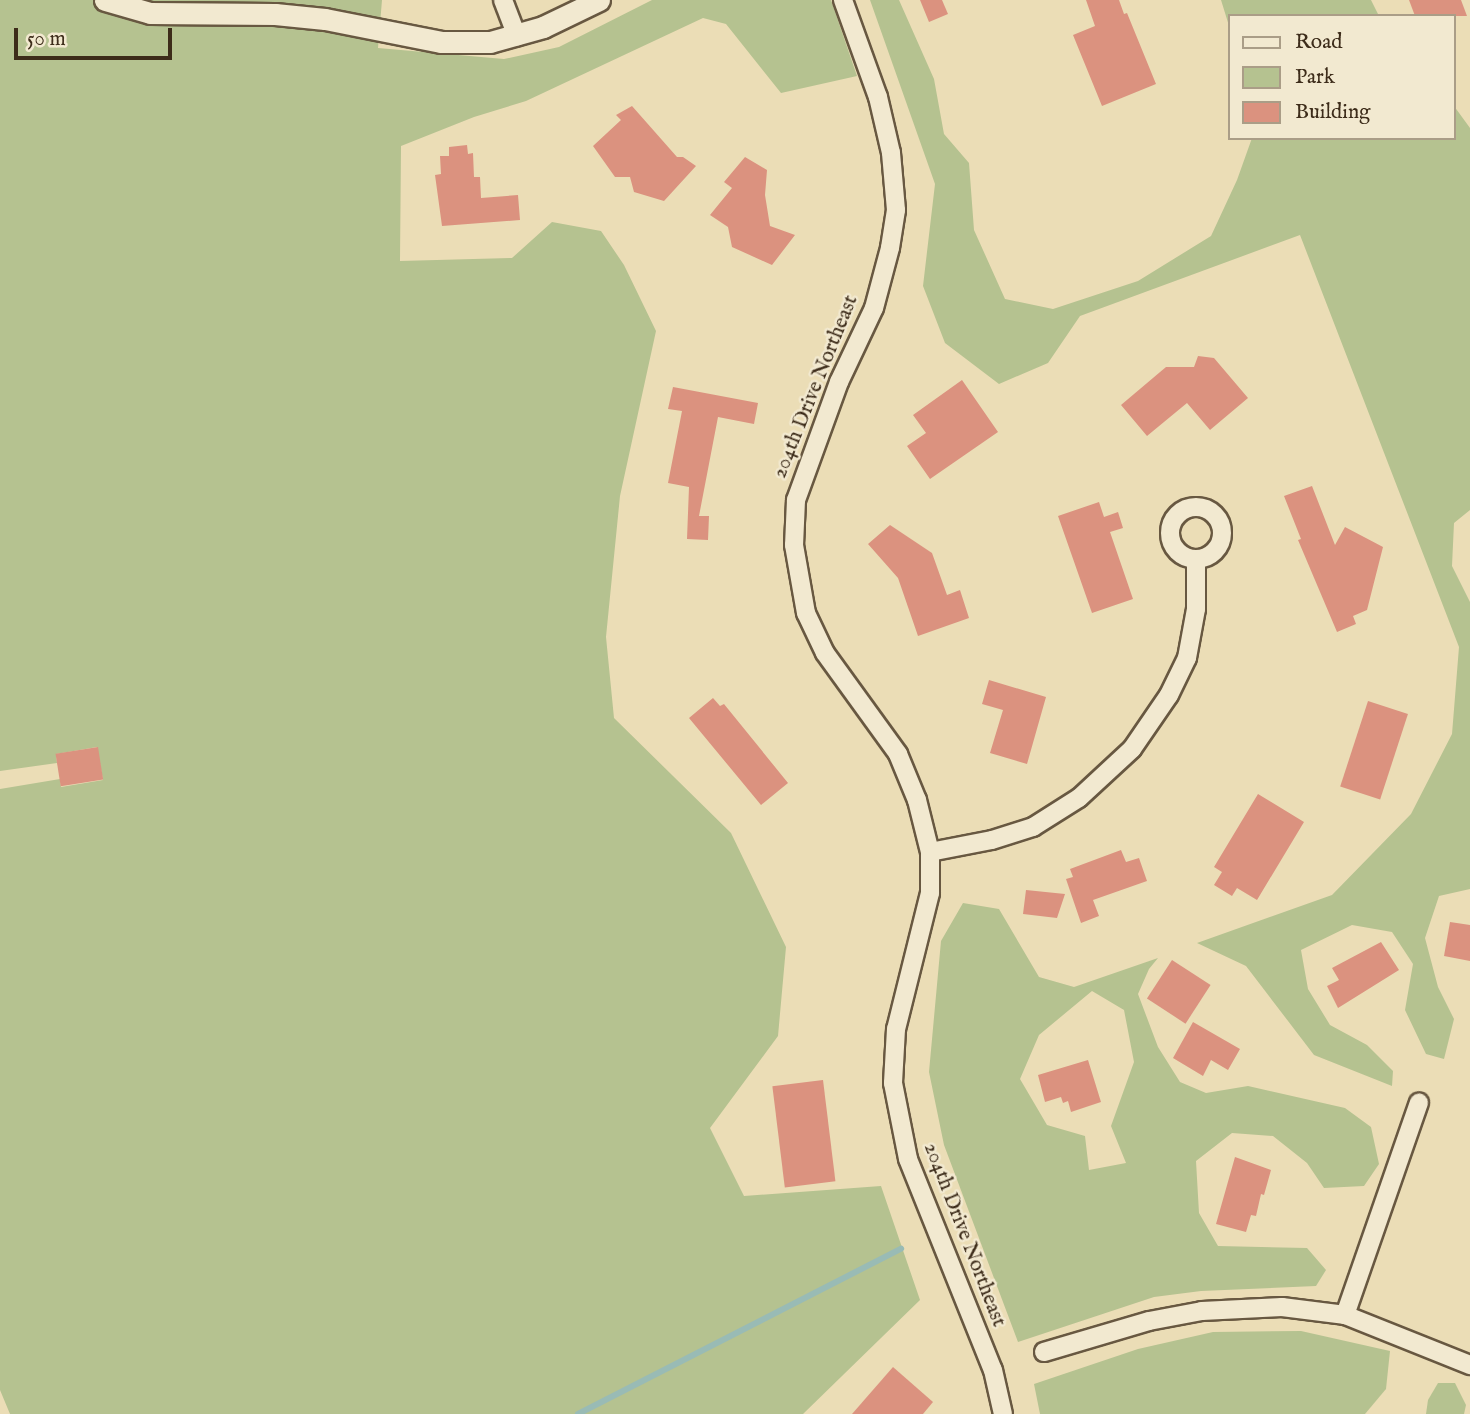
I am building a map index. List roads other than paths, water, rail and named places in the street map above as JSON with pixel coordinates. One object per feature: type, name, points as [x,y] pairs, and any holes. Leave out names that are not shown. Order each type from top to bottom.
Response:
[{"type":"street","points":[[105,0],[150,13],[275,14],[326,19],[441,42],[491,43],[517,36],[599,0]]},
{"type":"street","points":[[503,0],[517,36]]},
{"type":"street","name":"204th Drive Northeast","points":[[843,0],[878,97],[891,153],[895,210],[890,248],[874,308],[839,382],[796,500],[794,545],[806,613],[825,653],[898,754],[917,800],[930,852],[930,893],[895,1029],[893,1083],[908,1159],[993,1370],[1003,1414]]},
{"type":"street","points":[[930,852],[992,840],[1033,827],[1079,797],[1132,749],[1169,695],[1187,658],[1196,609],[1196,559]]},
{"type":"street","points":[[1345,1315],[1419,1102]]},
{"type":"street","points":[[1044,1352],[1149,1321],[1202,1311],[1282,1307],[1345,1315],[1470,1365]]},
{"type":"waterway","points":[[578,1414],[901,1249]]}]
